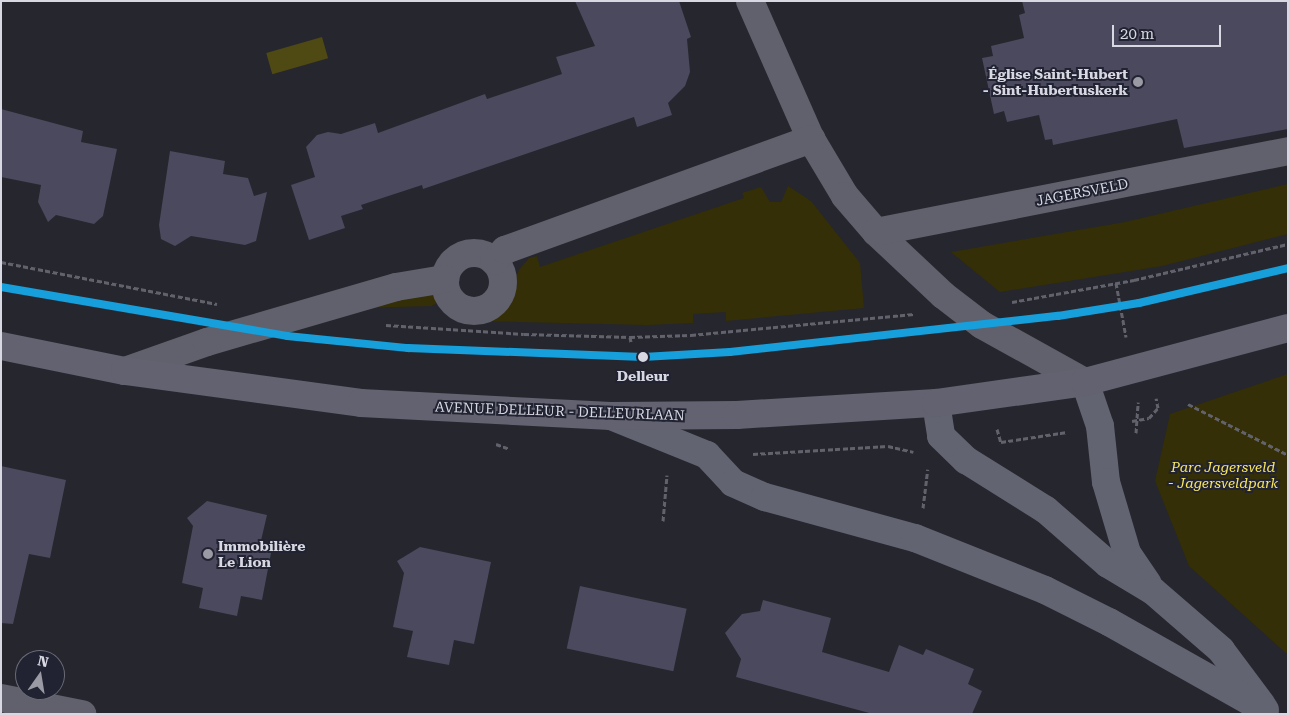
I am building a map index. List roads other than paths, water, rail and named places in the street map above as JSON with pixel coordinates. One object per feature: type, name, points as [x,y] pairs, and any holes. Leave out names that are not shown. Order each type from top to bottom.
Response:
[{"type":"main road","name":"AVENUE DELLEUR - DELLEURLAAN","points":[[1,346],[125,371],[361,404],[611,416],[785,414],[936,403],[1085,382],[1288,328]]},
{"type":"main road","points":[[1085,382],[1100,426],[1106,482],[1127,552],[1153,591]]},
{"type":"main road","points":[[936,403],[941,436],[966,460],[1046,510],[1108,564],[1153,591],[1221,650],[1267,712]]},
{"type":"main road","points":[[611,416],[707,455],[733,483],[765,497],[915,538],[1045,590],[1109,622],[1267,712]]},
{"type":"street","points":[[750,1],[810,139],[845,196],[876,232],[942,294],[982,325],[1085,382]]},
{"type":"street","points":[[494,261],[505,250],[810,139]]},
{"type":"street","name":"JAGERSVELD","points":[[876,232],[1288,151]]},
{"type":"street","points":[[464,255],[485,256],[494,261],[502,281],[496,300],[488,308],[468,311],[458,307],[446,290],[445,279],[448,269],[464,255]]},
{"type":"street","points":[[125,371],[207,342],[396,287],[445,279]]},
{"type":"street","points":[[1,698],[82,714]]},
{"type":"place","name":"Église Saint-Hubert - Sint-Hubertuskerk","points":[[1138,82]]},
{"type":"place","name":"Delleur","points":[[643,357]]},
{"type":"place","name":"Immobilière Le Lion","points":[[208,554]]},
{"type":"park label","name":"Parc Jagersveld - Jagersveldpark","points":[[1223,476]]}]
